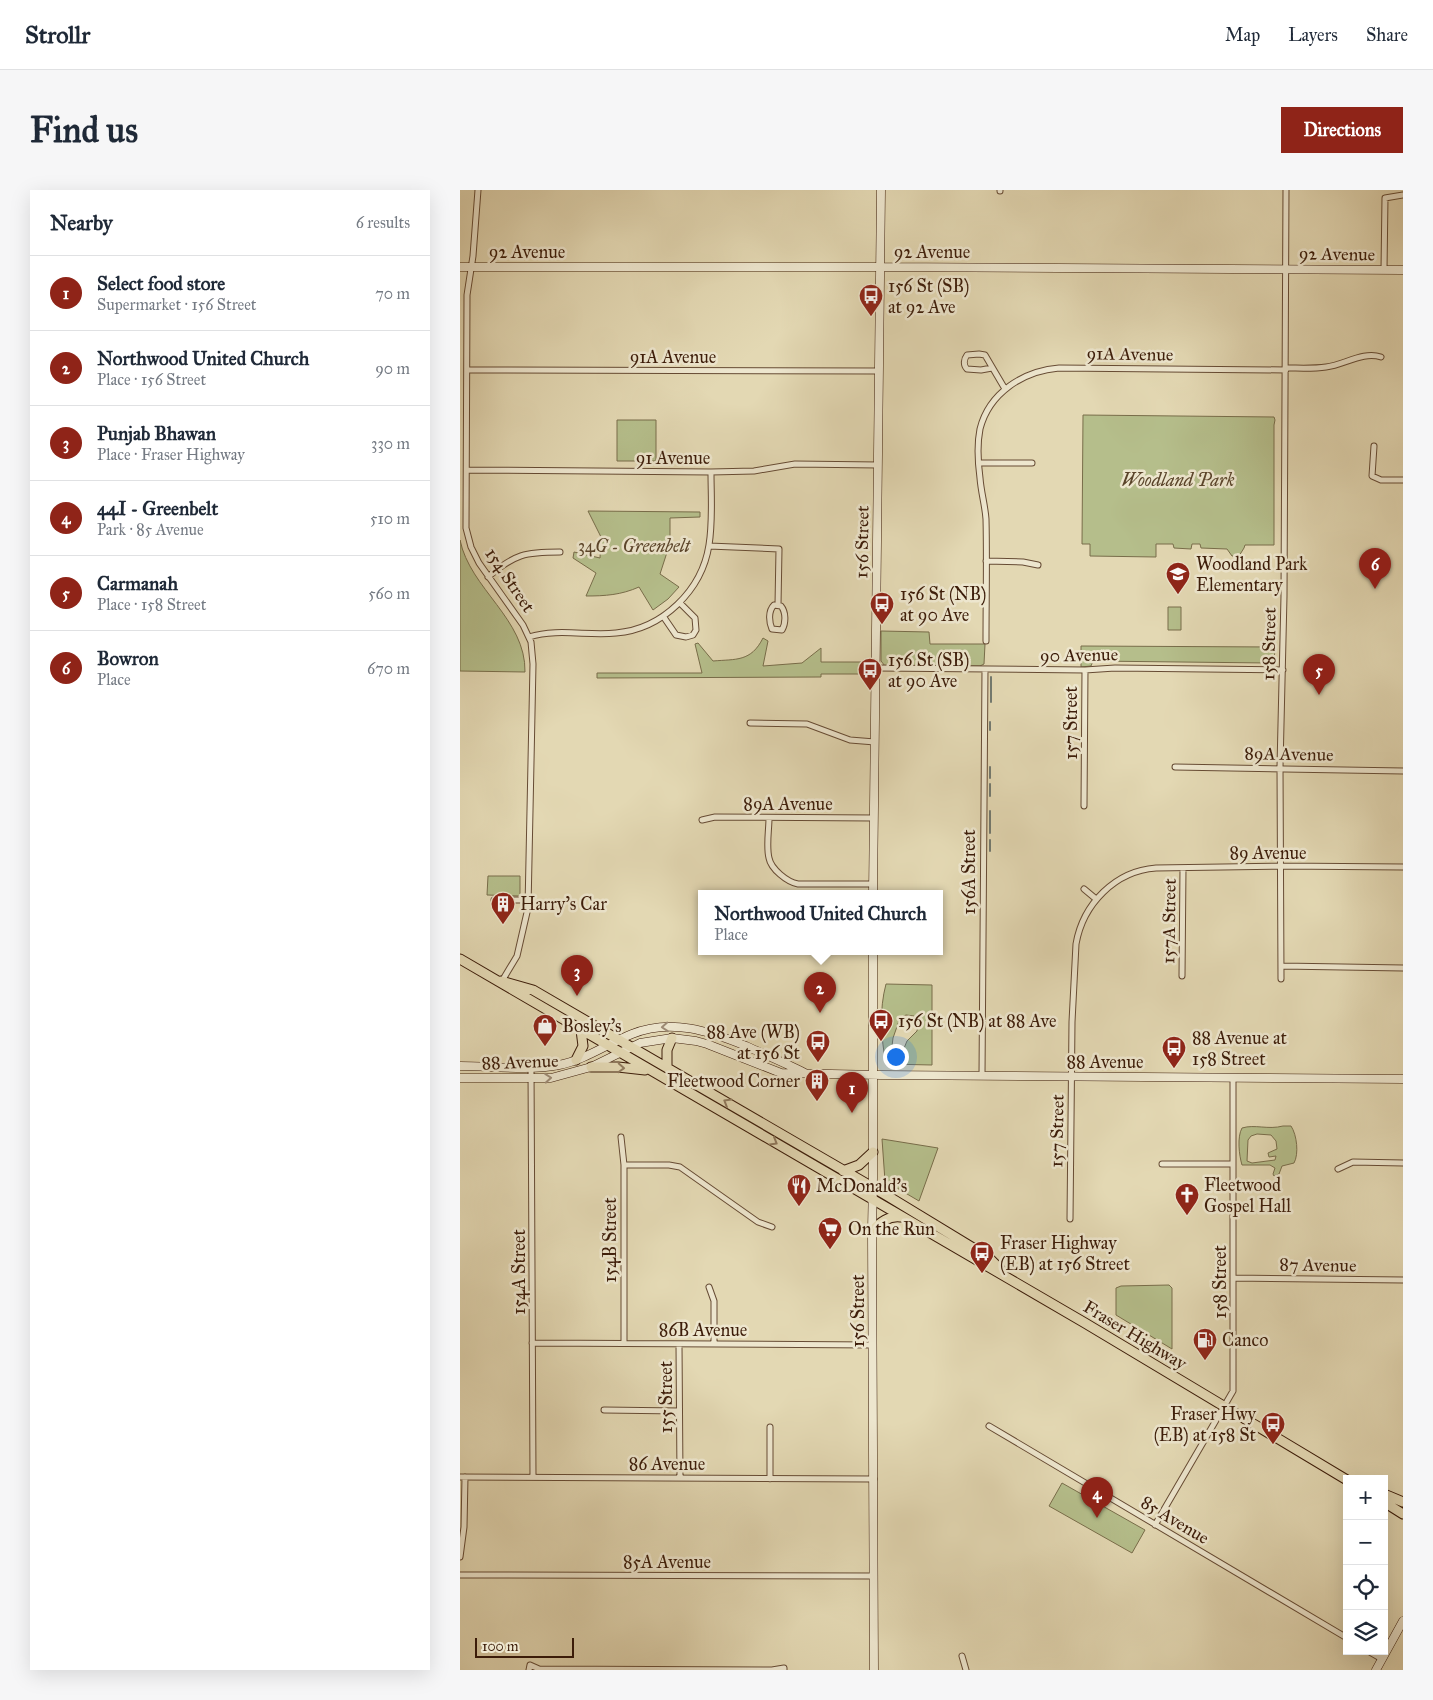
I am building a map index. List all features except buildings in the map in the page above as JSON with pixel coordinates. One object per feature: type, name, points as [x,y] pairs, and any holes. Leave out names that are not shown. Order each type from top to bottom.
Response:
[{"type":"main road","name":"156 Street","points":[[873,890],[881,190]]},
{"type":"main road","name":"92 Avenue","points":[[460,267],[1403,270]]},
{"type":"main road","name":"156 Street","points":[[873,955],[874,1670]]},
{"type":"main road","name":"Fraser Highway","points":[[460,959],[906,1218],[1343,1478]]},
{"type":"main road","name":"Fraser Highway","points":[[492,978],[533,990],[667,1067],[988,1257],[1010,1280]]},
{"type":"main road","name":"88 Avenue","points":[[460,1066],[531,1067],[557,1065],[576,1060],[632,1034],[654,1028],[672,1027],[697,1029],[718,1035],[775,1058],[806,1074]]},
{"type":"main road","points":[[576,1060],[583,1046],[581,1030]]},
{"type":"main road","name":"88 Avenue","points":[[460,1078],[556,1078],[592,1067],[631,1047],[653,1040],[672,1038],[696,1040],[781,1073],[1403,1079]]},
{"type":"main road","points":[[667,1067],[667,1050],[672,1038]]},
{"type":"main road","points":[[592,1067],[650,1070]]},
{"type":"main road","points":[[844,1171],[859,1165],[873,1152]]},
{"type":"main road","points":[[872,1231],[879,1223],[889,1218],[899,1216],[906,1218]]},
{"type":"main road","points":[[1388,1496],[1403,1502]]},
{"type":"main road","points":[[1388,1505],[1403,1514]]},
{"type":"main road","points":[[1376,1670],[1403,1621]]},
{"type":"street","name":"154 Street","points":[[478,190],[477,215],[467,295],[466,522],[475,556],[488,577],[520,619],[529,637],[533,664],[528,900],[517,956],[502,981]]},
{"type":"street","name":"158 Street","points":[[1281,979],[1280,767],[1283,670],[1286,190]]},
{"type":"street","points":[[1384,270],[1385,198],[1403,196]]},
{"type":"street","points":[[986,641],[986,515],[980,482],[979,436],[983,421],[990,407],[1005,389],[984,354],[969,354],[965,358],[967,369],[980,370],[992,368]]},
{"type":"street","name":"91A Avenue","points":[[1005,389],[1026,375],[1053,368],[1324,368],[1369,356],[1381,357]]},
{"type":"street","name":"91A Avenue","points":[[467,370],[879,371]]},
{"type":"street","points":[[1374,446],[1372,476],[1381,480],[1403,480]]},
{"type":"street","points":[[979,462],[1032,462]]},
{"type":"street","name":"91 Avenue","points":[[467,470],[711,472],[754,471],[795,464],[878,465]]},
{"type":"street","points":[[529,637],[550,633],[622,632],[644,626],[663,616],[680,603],[693,586],[709,546],[711,472]]},
{"type":"street","points":[[709,546],[779,549],[778,605]]},
{"type":"street","points":[[488,577],[518,556],[530,553],[560,552]]},
{"type":"street","points":[[986,561],[1025,562],[1038,565]]},
{"type":"street","points":[[663,616],[676,635],[686,637],[693,635],[696,630],[695,618],[680,603]]},
{"type":"street","points":[[774,605],[778,605],[783,607],[785,612],[784,626],[779,631],[772,629],[770,623],[770,610],[774,605]]},
{"type":"street","name":"90 Avenue","points":[[876,668],[1283,670]]},
{"type":"street","name":"156A Street","points":[[982,1076],[985,669]]},
{"type":"street","name":"157 Street","points":[[1084,806],[1085,670]]},
{"type":"street","points":[[750,723],[806,724],[850,740],[875,742]]},
{"type":"street","name":"89A Avenue","points":[[1175,766],[1403,771]]},
{"type":"street","name":"89A Avenue","points":[[702,820],[715,817],[874,818]]},
{"type":"street","points":[[769,818],[769,859],[781,875],[790,882],[798,884],[873,884]]},
{"type":"street","name":"89 Avenue","points":[[1133,873],[1149,868],[1403,867]]},
{"type":"street","name":"157A Street","points":[[1182,976],[1183,868]]},
{"type":"street","name":"157 Street","points":[[1070,1218],[1072,1022],[1076,944],[1083,920],[1096,899],[1114,884],[1133,873]]},
{"type":"street","points":[[1084,889],[1096,899]]},
{"type":"street","points":[[494,900],[528,900]]},
{"type":"street","points":[[1282,966],[1403,968]]},
{"type":"street","name":"154A Street","points":[[531,1067],[533,1477]]},
{"type":"street","name":"158 Street","points":[[1155,1525],[1233,1391],[1233,1078]]},
{"type":"street","name":"154B Street","points":[[621,1137],[624,1165],[624,1343]]},
{"type":"street","points":[[1338,1170],[1352,1162],[1403,1163]]},
{"type":"street","points":[[1162,1164],[1233,1164]]},
{"type":"street","points":[[624,1165],[669,1165],[680,1167],[758,1222],[772,1227]]},
{"type":"street","name":"87 Avenue","points":[[1234,1278],[1403,1280]]},
{"type":"street","points":[[709,1287],[714,1301],[714,1343]]},
{"type":"street","name":"86B Avenue","points":[[532,1343],[679,1345],[714,1343],[873,1346]]},
{"type":"street","name":"155 Street","points":[[679,1345],[680,1478]]},
{"type":"street","points":[[604,1410],[679,1411]]},
{"type":"street","name":"85 Avenue","points":[[989,1426],[1343,1636]]},
{"type":"street","points":[[770,1427],[770,1479]]},
{"type":"street","points":[[460,1557],[464,1527],[462,1477]]},
{"type":"street","name":"86 Avenue","points":[[462,1477],[874,1479]]},
{"type":"street","name":"85A Avenue","points":[[460,1575],[874,1576]]},
{"type":"street","points":[[1374,1655],[1382,1660]]},
{"type":"street","points":[[962,1656],[966,1670]]},
{"type":"street","points":[[529,1668],[784,1669]]},
{"type":"green space","name":"Woodland Park","points":[[1083,415],[1274,417],[1274,545],[1245,545],[1239,556],[1232,556],[1227,549],[1201,548],[1200,544],[1192,544],[1191,549],[1174,548],[1173,544],[1156,544],[1156,557],[1090,556],[1090,544],[1082,544]]},
{"type":"green space","points":[[617,420],[656,420],[656,461],[617,461]]},
{"type":"green space","name":"34G - Greenbelt","points":[[588,511],[700,512],[700,517],[670,518],[670,543],[660,574],[679,587],[668,599],[653,610],[639,587],[626,592],[586,596],[596,573],[573,558],[574,552],[600,558],[601,537]]},
{"type":"green space","points":[[460,540],[466,558],[475,574],[508,620],[517,636],[523,653],[525,672],[460,671]]},
{"type":"green space","points":[[1168,607],[1181,607],[1181,630],[1168,630]]},
{"type":"green space","points":[[881,631],[929,632],[930,644],[985,644],[984,664],[980,666],[885,666],[881,661]]},
{"type":"green space","points":[[763,638],[768,641],[763,666],[802,663],[821,648],[821,662],[863,662],[863,674],[821,674],[821,677],[597,678],[597,673],[702,673],[695,644],[698,643],[713,661],[729,660],[748,655],[758,646]]},
{"type":"green space","points":[[1081,646],[1275,647],[1274,662],[1268,663],[1093,661],[1091,666],[1081,667]]},
{"type":"green space","points":[[488,876],[520,876],[520,896],[487,895]]},
{"type":"green space","points":[[886,984],[932,985],[932,1065],[886,1064],[882,1024]],"holes":[[[906,1015],[914,1016],[918,1023],[917,1031],[907,1041],[900,1058],[895,1059],[891,1054],[893,1038],[900,1018]]]},
{"type":"green space","points":[[1291,1126],[1293,1130],[1297,1150],[1294,1163],[1282,1166],[1279,1174],[1274,1176],[1275,1168],[1270,1165],[1242,1165],[1239,1136],[1242,1128]],"holes":[[[1257,1134],[1271,1135],[1276,1141],[1277,1149],[1268,1153],[1269,1157],[1276,1156],[1275,1160],[1252,1163],[1247,1161],[1248,1140],[1251,1136]]]},
{"type":"green space","points":[[882,1139],[938,1148],[919,1201],[885,1181]]},
{"type":"green space","points":[[1169,1285],[1172,1288],[1172,1349],[1116,1315],[1116,1288],[1121,1286]]},
{"type":"green space","points":[[1062,1483],[1145,1530],[1132,1553],[1049,1506]]},
{"type":"waterway","points":[[991,677],[991,702]]},
{"type":"waterway","points":[[990,722],[990,730]]},
{"type":"waterway","points":[[990,767],[990,778]]},
{"type":"waterway","points":[[990,784],[990,796]]},
{"type":"waterway","points":[[990,811],[990,833]]},
{"type":"waterway","points":[[990,840],[990,851]]},
{"type":"place","name":"156 St (SB) at 92 Ave","points":[[871,317]]},
{"type":"place","name":"Bowron","points":[[1375,589]]},
{"type":"place","name":"Woodland Park Elementary","points":[[1178,595]]},
{"type":"place","name":"156 St (NB) at 90 Ave","points":[[882,625]]},
{"type":"place","name":"156 St (SB) at 90 Ave","points":[[870,691]]},
{"type":"place","name":"Carmanah","points":[[1319,695]]},
{"type":"place","name":"Harry's Car","points":[[503,925]]},
{"type":"place","name":"Punjab Bhawan","points":[[577,996]]},
{"type":"place","name":"Northwood United Church","points":[[820,1013]]},
{"type":"place","name":"156 St (NB) at 88 Ave","points":[[881,1042]]},
{"type":"place","name":"Bosley's","points":[[545,1047]]},
{"type":"place","name":"88 Ave (WB) at 156 St","points":[[818,1063]]},
{"type":"place","name":"88 Avenue at 158 Street","points":[[1174,1069]]},
{"type":"place","name":"Fleetwood Corner","points":[[817,1102]]},
{"type":"place","name":"Select food store","points":[[852,1113]]},
{"type":"place","name":"McDonald's","points":[[799,1207]]},
{"type":"place","name":"Fleetwood Gospel Hall","points":[[1187,1216]]},
{"type":"place","name":"On the Run","points":[[830,1250]]},
{"type":"place","name":"Fraser Highway (EB) at 156 Street","points":[[982,1274]]},
{"type":"place","name":"Canco","points":[[1205,1361]]},
{"type":"place","name":"Fraser Hwy (EB) at 158 St","points":[[1273,1445]]},
{"type":"place","name":"44I - Greenbelt","points":[[1097,1518]]}]
